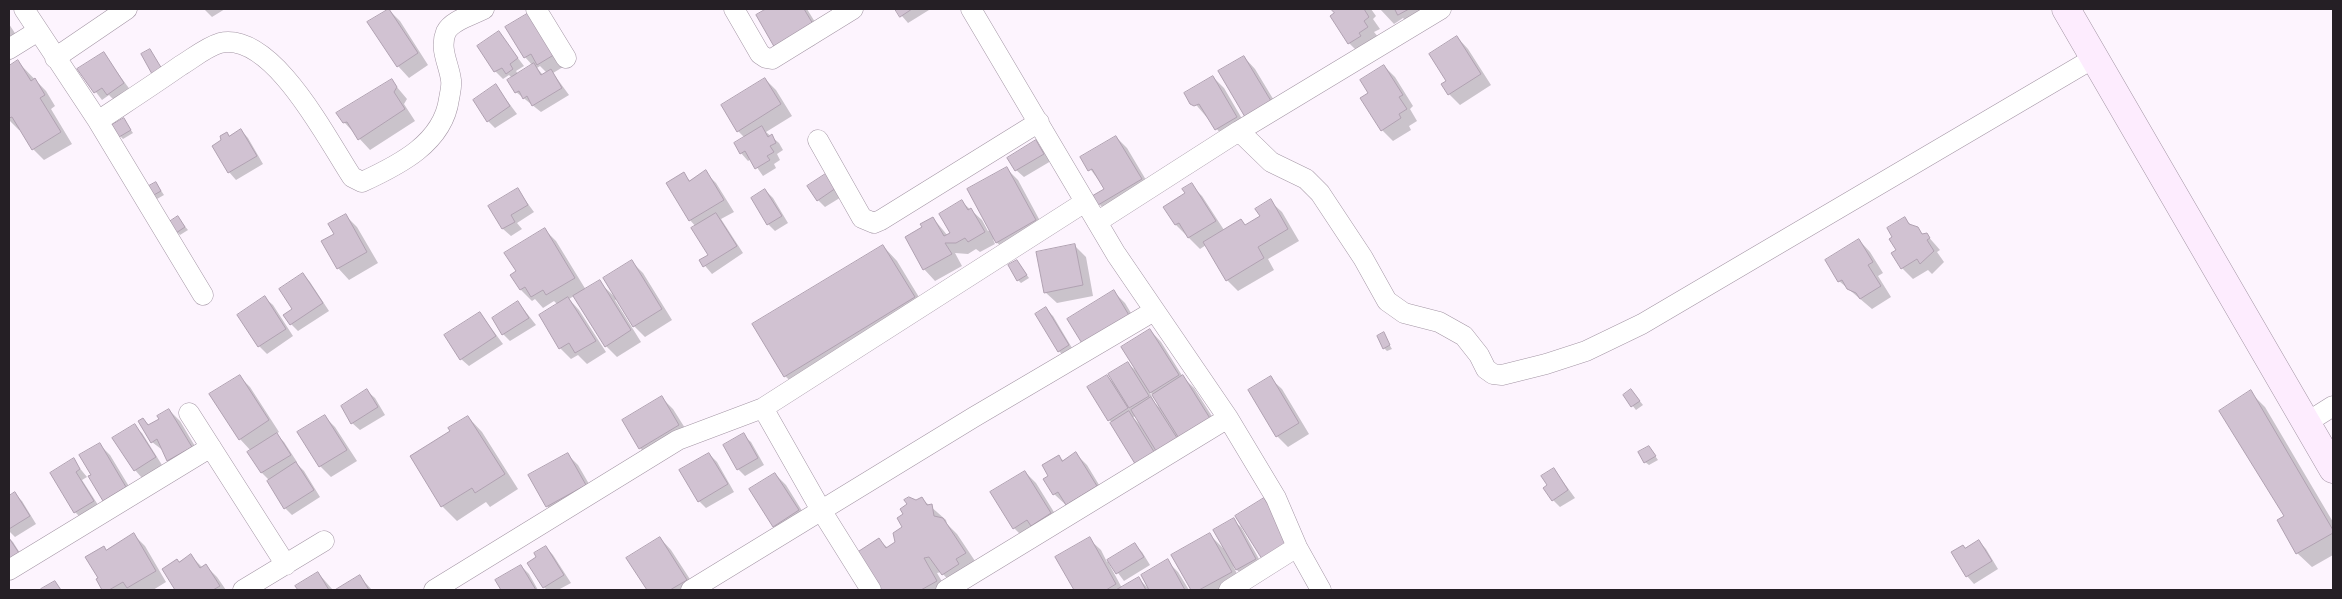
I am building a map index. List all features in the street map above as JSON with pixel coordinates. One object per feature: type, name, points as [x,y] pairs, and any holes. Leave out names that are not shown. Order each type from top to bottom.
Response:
[{"type":"main road","points":[[2066,9],[2333,469]]},
{"type":"street","points":[[24,9],[54,58],[98,121],[203,295]]},
{"type":"street","points":[[54,58],[127,9]]},
{"type":"street","points":[[98,121],[197,55],[220,43],[236,44],[254,49],[277,68],[293,86],[352,177],[362,182],[411,154],[430,140],[442,125],[448,109],[452,82],[443,45],[446,33],[450,26],[484,9]]},
{"type":"street","points":[[536,9],[566,58]]},
{"type":"street","points":[[734,9],[760,54],[772,59],[854,9]]},
{"type":"street","points":[[971,9],[1097,222],[1154,311],[1228,418],[1276,498],[1297,546],[1322,590]]},
{"type":"street","points":[[1097,222],[1240,131],[1441,9]]},
{"type":"street","points":[[9,49],[38,31]]},
{"type":"street","points":[[1240,131],[1271,162],[1306,179],[1320,193],[1363,258],[1387,301],[1404,313],[1439,322],[1464,336],[1479,355],[1486,369],[1492,374],[1502,375],[1546,364],[1586,351],[1642,324],[2094,58]]},
{"type":"street","points":[[818,140],[862,218],[874,222],[881,220],[1039,122]]},
{"type":"street","points":[[443,588],[678,440],[763,408],[1085,202]]},
{"type":"street","points":[[691,590],[1154,311]]},
{"type":"street","points":[[2306,423],[2333,406]]},
{"type":"street","points":[[763,408],[821,510],[871,590]]},
{"type":"street","points":[[189,413],[286,564]]},
{"type":"street","points":[[946,590],[1228,418]]},
{"type":"street","points":[[9,570],[211,447]]},
{"type":"street","points":[[243,590],[324,542]]},
{"type":"street","points":[[1229,590],[1297,546]]},
{"type":"building","points":[[389,9],[418,53],[397,67],[367,22]]},
{"type":"building","points":[[766,9],[804,9],[813,24],[776,50],[756,15]]},
{"type":"building","points":[[895,9],[912,9],[900,17]]},
{"type":"building","points":[[1331,9],[1364,9],[1369,17],[1364,21],[1368,27],[1359,33],[1361,36],[1348,44],[1330,16],[1334,13]]},
{"type":"building","points":[[1395,9],[1409,9],[1398,15]]},
{"type":"building","points":[[532,11],[557,53],[537,65],[531,54],[524,58],[505,27]]},
{"type":"building","points":[[499,31],[518,58],[510,64],[513,69],[506,74],[502,68],[494,72],[477,46]]},
{"type":"building","points":[[1457,36],[1481,74],[1448,95],[1441,84],[1446,81],[1429,54]]},
{"type":"building","points":[[150,49],[162,69],[152,74],[141,54]]},
{"type":"building","points":[[104,52],[124,83],[107,95],[102,88],[94,93],[77,69]]},
{"type":"building","points":[[1244,56],[1271,101],[1245,117],[1218,71]]},
{"type":"building","points":[[18,60],[31,81],[35,78],[45,95],[40,98],[61,132],[32,150],[12,117],[9,118],[9,66]]},
{"type":"building","points":[[534,63],[541,75],[551,69],[562,88],[532,106],[527,96],[523,99],[519,91],[515,93],[507,80]]},
{"type":"building","points":[[1384,65],[1403,95],[1399,97],[1407,109],[1399,114],[1401,118],[1381,131],[1360,98],[1368,93],[1360,80]]},
{"type":"building","points":[[1213,76],[1237,117],[1215,130],[1199,104],[1194,106],[1190,104],[1184,93]]},
{"type":"building","points":[[765,78],[781,104],[737,132],[721,105]]},
{"type":"building","points":[[392,79],[397,87],[394,92],[405,109],[358,140],[347,122],[343,123],[336,113]]},
{"type":"building","points":[[496,84],[510,106],[487,122],[473,100]]},
{"type":"building","points":[[124,118],[131,130],[119,137],[112,125]]},
{"type":"building","points":[[762,126],[768,137],[772,134],[776,143],[770,146],[774,152],[767,156],[770,160],[755,169],[745,151],[740,154],[734,143]]},
{"type":"building","points":[[241,129],[257,156],[228,173],[212,146],[221,140],[220,136],[227,132],[229,136]]},
{"type":"building","points":[[1116,136],[1142,179],[1098,205],[1092,196],[1104,189],[1092,169],[1088,171],[1080,157]]},
{"type":"building","points":[[1036,140],[1044,154],[1015,171],[1007,158]]},
{"type":"building","points":[[1007,167],[1036,220],[996,243],[967,189]]},
{"type":"building","points":[[706,170],[724,200],[689,221],[666,183],[684,172],[689,181]]},
{"type":"building","points":[[827,173],[836,188],[817,201],[807,186]]},
{"type":"building","points":[[156,182],[161,191],[152,196],[147,187]]},
{"type":"building","points":[[1192,183],[1216,221],[1188,238],[1179,223],[1175,225],[1163,207],[1185,193],[1182,189]]},
{"type":"building","points":[[518,188],[528,205],[511,215],[515,222],[502,229],[488,206]]},
{"type":"building","points":[[765,189],[782,216],[767,225],[751,198]]},
{"type":"building","points":[[1271,199],[1288,229],[1258,247],[1264,258],[1226,281],[1203,242],[1241,219],[1245,225],[1260,216],[1255,209]]},
{"type":"building","points":[[962,200],[968,210],[971,208],[985,232],[968,242],[965,238],[956,243],[945,243],[952,254],[923,270],[905,237],[922,227],[920,224],[933,217],[944,236],[950,233],[939,214]]},
{"type":"building","points":[[716,213],[737,246],[703,267],[699,260],[708,255],[691,228]]},
{"type":"building","points":[[346,214],[367,252],[337,269],[321,241],[334,234],[328,224]]},
{"type":"building","points":[[178,216],[185,227],[176,233],[169,222]]},
{"type":"building","points":[[1905,217],[1909,224],[1918,227],[1922,234],[1927,233],[1930,238],[1927,240],[1934,251],[1920,264],[1917,259],[1901,269],[1891,253],[1896,250],[1889,239],[1892,237],[1887,228]]},
{"type":"building","points":[[545,228],[575,278],[546,295],[543,290],[531,297],[525,287],[520,290],[510,275],[516,271],[504,253]]},
{"type":"building","points":[[1859,239],[1873,262],[1868,265],[1881,286],[1860,299],[1856,293],[1847,289],[1842,280],[1838,282],[1825,260]]},
{"type":"building","points":[[1075,244],[1083,285],[1044,293],[1036,252]]},
{"type":"building","points":[[883,245],[915,297],[784,377],[752,324]]},
{"type":"building","points":[[632,260],[662,309],[633,327],[603,278]]},
{"type":"building","points":[[1017,260],[1027,275],[1017,281],[1008,265]]},
{"type":"building","points":[[303,273],[323,303],[290,325],[283,315],[292,309],[279,289]]},
{"type":"building","points":[[600,280],[631,330],[605,347],[573,296]]},
{"type":"building","points":[[1114,290],[1130,317],[1083,345],[1067,319]]},
{"type":"building","points":[[265,296],[286,329],[258,347],[237,315]]},
{"type":"building","points":[[568,297],[596,341],[575,353],[569,343],[559,349],[539,315]]},
{"type":"building","points":[[518,301],[529,318],[502,335],[492,318]]},
{"type":"building","points":[[1046,307],[1069,345],[1058,352],[1035,314]]},
{"type":"building","points":[[480,312],[496,336],[460,360],[444,335]]},
{"type":"building","points":[[1150,329],[1179,375],[1150,393],[1121,347]]},
{"type":"building","points":[[1384,332],[1390,345],[1383,349],[1377,336]]},
{"type":"building","points":[[1128,362],[1149,396],[1129,408],[1108,374]]},
{"type":"building","points":[[240,375],[269,420],[239,440],[209,394]]},
{"type":"building","points":[[1107,375],[1128,408],[1108,421],[1087,387]]},
{"type":"building","points":[[1183,375],[1211,420],[1180,440],[1152,395]]},
{"type":"building","points":[[1271,376],[1299,423],[1276,437],[1248,390]]},
{"type":"building","points":[[367,389],[378,407],[351,424],[341,406]]},
{"type":"building","points":[[1631,389],[1640,401],[1631,407],[1623,395]]},
{"type":"building","points":[[2251,390],[2333,530],[2333,533],[2296,554],[2277,520],[2284,516],[2219,411]]},
{"type":"building","points":[[662,396],[679,425],[639,449],[622,420]]},
{"type":"building","points":[[1151,397],[1179,441],[1158,454],[1131,410]]},
{"type":"building","points":[[169,409],[192,447],[167,461],[157,439],[151,443],[138,421],[143,418],[148,425],[159,419],[157,416]]},
{"type":"building","points":[[1129,411],[1156,455],[1137,467],[1110,423]]},
{"type":"building","points":[[325,415],[347,450],[319,467],[297,432]]},
{"type":"building","points":[[468,416],[505,474],[475,493],[472,488],[441,507],[410,456],[450,431],[448,428]]},
{"type":"building","points":[[135,424],[156,457],[134,471],[112,438]]},
{"type":"building","points":[[277,433],[291,455],[261,473],[247,452]]},
{"type":"building","points":[[744,433],[758,458],[737,470],[723,445]]},
{"type":"building","points":[[100,443],[126,487],[103,501],[88,476],[91,475],[79,455]]},
{"type":"building","points":[[1649,446],[1656,456],[1644,463],[1638,452]]},
{"type":"building","points":[[1076,452],[1097,486],[1066,505],[1058,492],[1053,495],[1043,479],[1048,476],[1042,465],[1059,455],[1062,461]]},
{"type":"building","points":[[568,453],[586,485],[546,507],[528,475]]},
{"type":"building","points":[[709,453],[728,484],[698,502],[679,470]]},
{"type":"building","points":[[74,458],[80,469],[76,472],[94,501],[74,513],[50,473]]},
{"type":"building","points":[[296,462],[314,490],[284,509],[267,481]]},
{"type":"building","points":[[1554,468],[1568,490],[1552,501],[1543,488],[1547,485],[1541,476]]},
{"type":"building","points":[[1025,471],[1051,513],[1031,526],[1027,520],[1013,529],[990,492]]},
{"type":"building","points":[[775,473],[799,510],[773,527],[749,489]]},
{"type":"building","points":[[15,492],[30,516],[9,529],[9,496]]},
{"type":"building","points":[[909,497],[916,500],[922,497],[927,505],[932,504],[934,516],[943,518],[966,553],[956,559],[959,564],[942,575],[929,557],[924,558],[937,581],[921,590],[878,590],[856,553],[879,538],[886,548],[895,542],[893,533],[902,527],[897,518],[903,514],[900,509],[907,504],[904,500]]},
{"type":"building","points":[[1264,498],[1291,542],[1262,559],[1235,516]]},
{"type":"building","points":[[1234,518],[1256,559],[1236,570],[1213,530]]},
{"type":"building","points":[[134,533],[156,571],[127,588],[123,582],[109,590],[102,590],[96,579],[98,578],[85,557],[104,546],[106,550]]},
{"type":"building","points":[[1210,533],[1232,572],[1199,590],[1191,590],[1171,555]]},
{"type":"building","points":[[660,537],[687,580],[670,590],[647,590],[626,558]]},
{"type":"building","points":[[1090,537],[1116,584],[1106,590],[1074,590],[1055,557]]},
{"type":"building","points":[[9,538],[19,553],[9,559]]},
{"type":"building","points":[[1979,540],[1992,561],[1966,577],[1951,552],[1963,545],[1965,548]]},
{"type":"building","points":[[1135,543],[1144,557],[1116,574],[1107,560]]},
{"type":"building","points":[[546,546],[564,575],[543,588],[527,563],[536,557],[534,553]]},
{"type":"building","points":[[191,554],[200,568],[206,564],[220,586],[213,590],[175,590],[162,569],[177,559],[179,562]]},
{"type":"building","points":[[1168,559],[1185,590],[1149,590],[1141,575]]},
{"type":"building","points":[[521,565],[536,590],[501,590],[495,580]]},
{"type":"building","points":[[318,572],[329,590],[298,590],[295,586]]},
{"type":"building","points":[[360,575],[369,590],[335,590]]},
{"type":"building","points":[[1139,577],[1146,590],[1116,590]]},
{"type":"building","points":[[55,581],[61,590],[41,589]]}]
